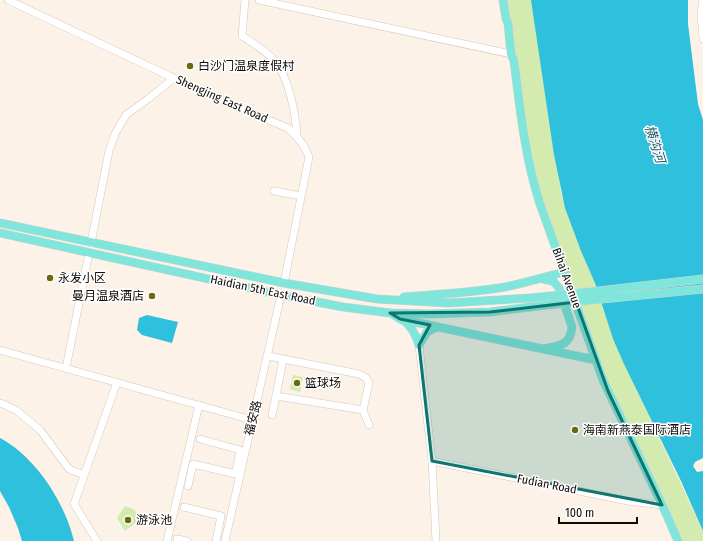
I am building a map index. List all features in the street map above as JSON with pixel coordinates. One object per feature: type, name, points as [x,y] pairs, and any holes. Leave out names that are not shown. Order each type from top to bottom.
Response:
[{"type":"main road","name":"Bihai Avenue","points":[[502,0],[527,173],[533,196],[606,386],[678,541]]},
{"type":"main road","name":"Haidian 5th East Road","points":[[0,223],[284,283],[377,299],[449,303],[530,298],[703,279]]},
{"type":"main road","name":"Haidian 5th East Road","points":[[0,233],[281,295],[343,307],[390,313],[429,314],[490,312],[703,290]]},
{"type":"main road","name":"Bihai Avenue","points":[[562,272],[591,360],[613,410],[661,505],[675,541]]},
{"type":"main road","points":[[377,299],[470,292],[506,287],[562,272]]},
{"type":"main road","points":[[539,279],[549,280],[555,283],[559,288],[572,327],[571,334],[566,342],[560,346],[542,350]]},
{"type":"main road","points":[[390,313],[409,324],[417,338],[419,345]]},
{"type":"main road","points":[[400,319],[591,360]]},
{"type":"main road","points":[[419,345],[427,332],[437,327]]},
{"type":"street","name":"Shengjing East Road","points":[[8,0],[218,99],[288,128],[297,137],[304,146],[309,157],[284,283]]},
{"type":"street","points":[[245,0],[242,36],[275,61],[290,94],[297,137]]},
{"type":"street","points":[[259,0],[510,54]]},
{"type":"street","points":[[703,0],[701,14],[703,39]]},
{"type":"street","points":[[91,243],[109,151],[115,134],[126,115],[174,78]]},
{"type":"street","points":[[274,191],[301,196]]},
{"type":"street","points":[[66,368],[89,252]]},
{"type":"street","name":"福安路","points":[[225,541],[238,474],[268,356],[281,295]]},
{"type":"street","points":[[419,345],[432,461],[436,541]]},
{"type":"street","points":[[0,350],[252,420]]},
{"type":"street","points":[[268,356],[359,374],[366,378],[369,383],[363,410],[369,426]]},
{"type":"street","points":[[272,415],[283,360]]},
{"type":"street","points":[[97,541],[74,504],[117,382]]},
{"type":"street","points":[[276,396],[363,410]]},
{"type":"street","points":[[0,403],[16,410],[40,430],[69,469],[84,475]]},
{"type":"street","points":[[167,541],[199,405]]},
{"type":"street","points":[[188,486],[193,464],[238,474],[240,450],[200,439]]},
{"type":"street","name":"Fudian Road","points":[[432,461],[628,501],[661,505]]},
{"type":"street","points":[[184,507],[221,516],[216,541]]},
{"type":"street","points":[[177,539],[187,541]]},
{"type":"highlighted area","points":[[576,302],[608,391],[662,505],[432,461],[419,345],[430,325],[400,319],[390,313],[490,312]]},
{"type":"green space","points":[[507,0],[532,0],[561,193],[595,283],[613,339],[703,531],[703,541],[677,541],[598,361],[533,182]]},
{"type":"green space","name":"篮球场","points":[[293,375],[303,377],[300,392],[290,389]]},
{"type":"green space","name":"游泳池","points":[[125,506],[133,509],[138,514],[137,522],[125,531],[117,518]]},
{"type":"water","name":"横沟河","points":[[531,0],[688,0],[688,24],[698,104],[703,120],[703,458],[695,462],[693,466],[697,472],[703,471],[703,531],[681,481],[613,339],[595,283],[565,208],[554,155]]},
{"type":"water","points":[[147,315],[178,322],[172,343],[142,335],[137,330],[139,318]]},
{"type":"water","points":[[0,438],[13,446],[25,457],[47,482],[64,512],[74,541],[22,541],[9,507],[0,491]]},
{"type":"place","name":"白沙门温泉度假村","points":[[190,66]]},
{"type":"place","name":"永发小区","points":[[50,278]]},
{"type":"place","name":"曼月温泉酒店","points":[[152,296]]},
{"type":"place","name":"篮球场","points":[[297,383]]},
{"type":"place","name":"海南新燕泰国际酒店","points":[[575,430]]},
{"type":"place","name":"游泳池","points":[[128,520]]}]
